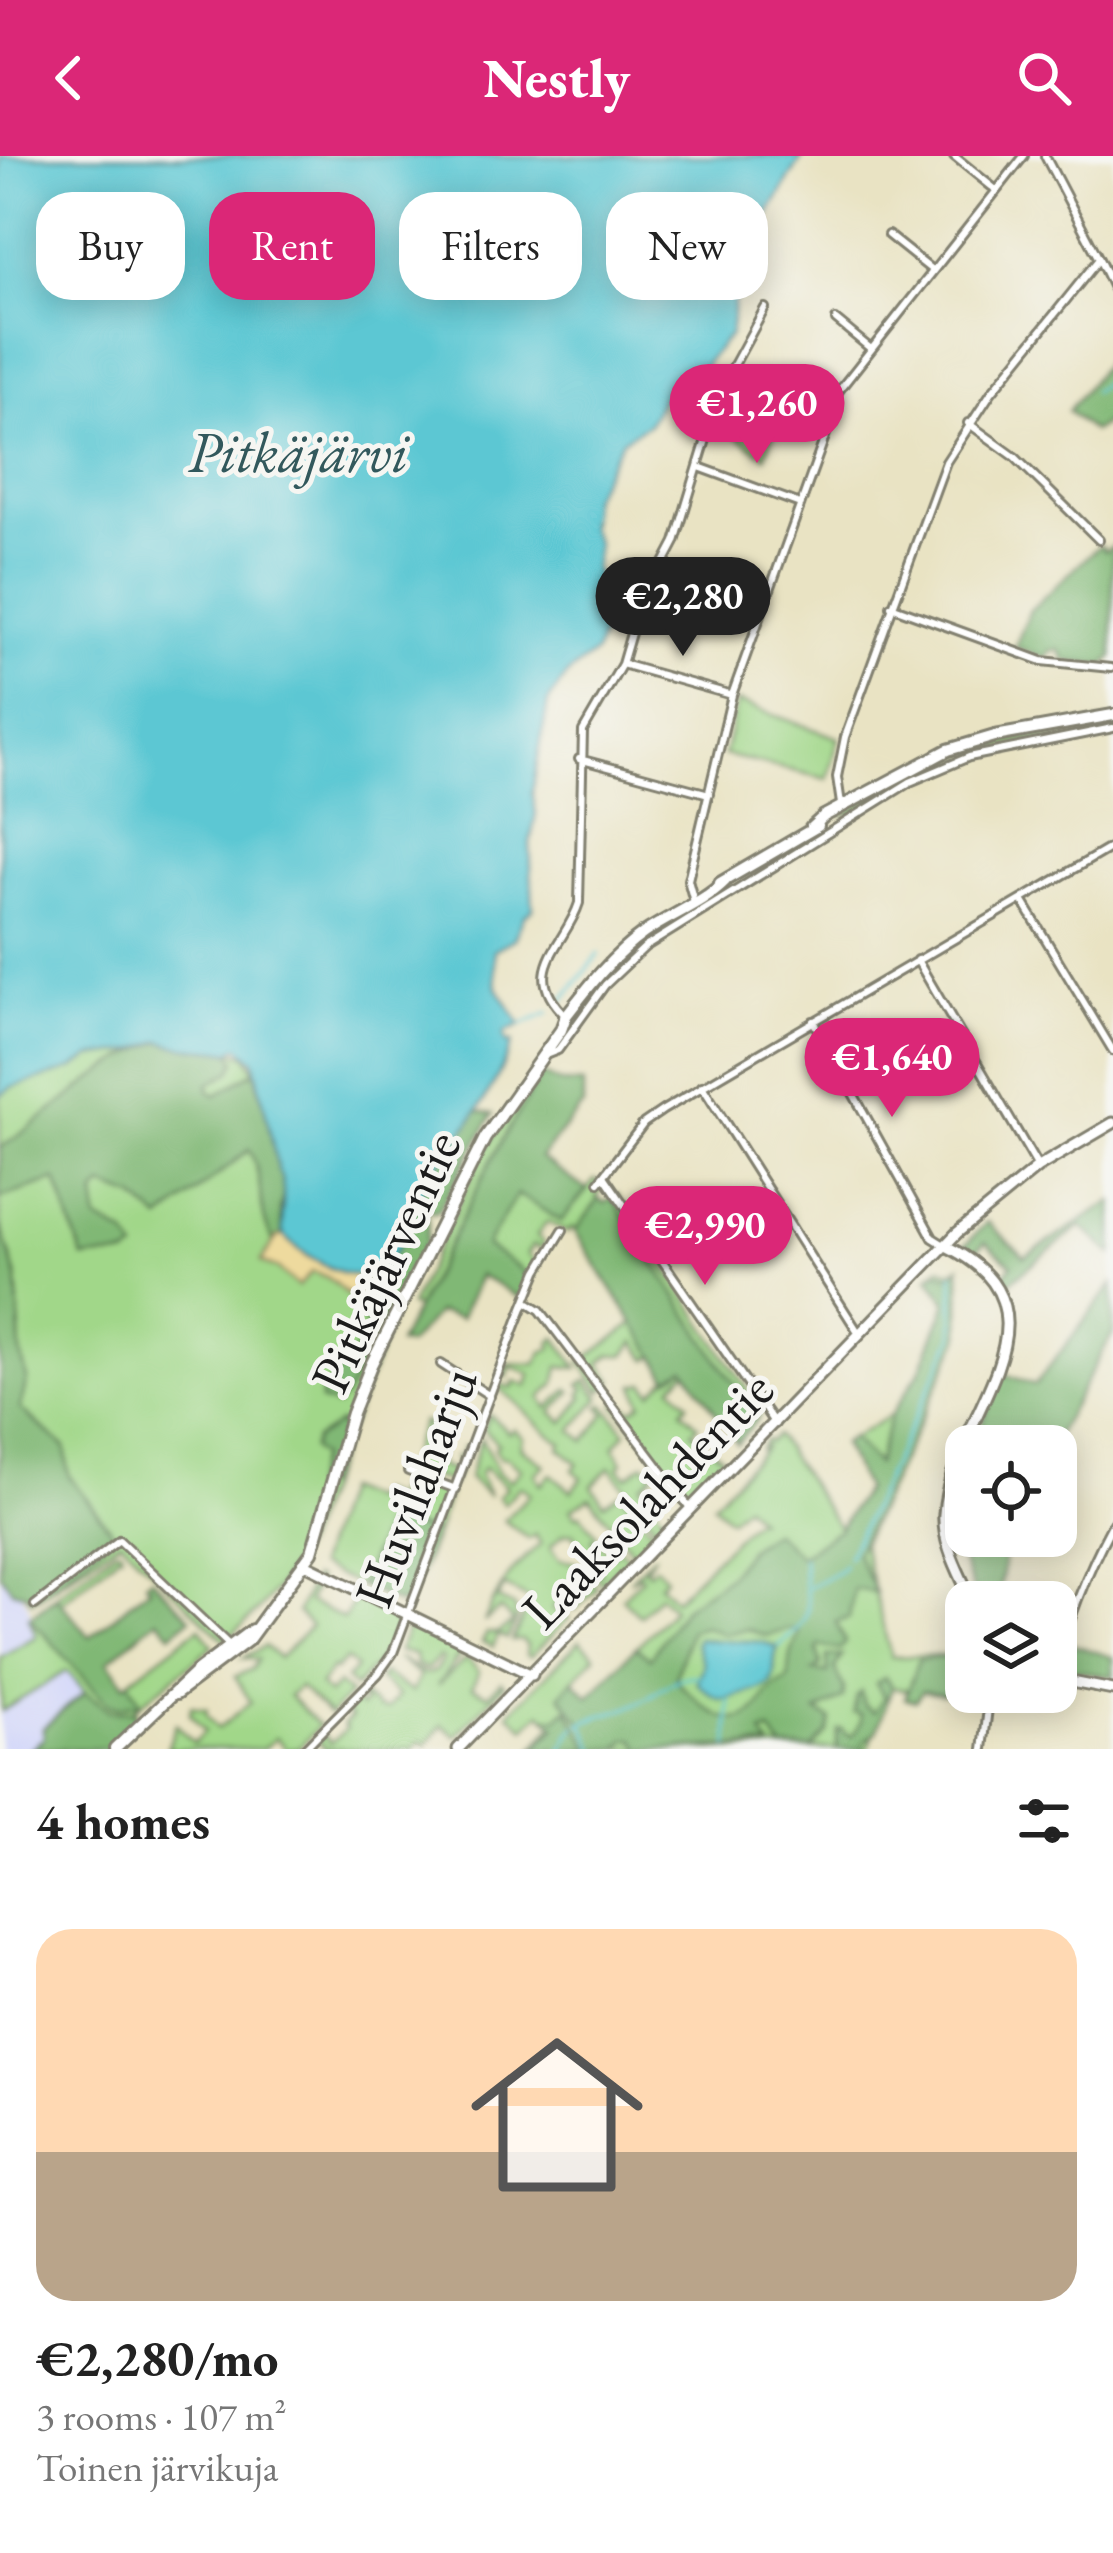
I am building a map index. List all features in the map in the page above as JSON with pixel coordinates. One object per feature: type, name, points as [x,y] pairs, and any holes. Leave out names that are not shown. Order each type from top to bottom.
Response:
[{"type":"main road","name":"Pitkäjärventie","points":[[116,1749],[252,1630],[303,1563],[371,1365],[485,1138],[566,1016],[621,951],[812,828],[817,820],[840,814],[948,750],[995,736],[1113,715]]},
{"type":"street","points":[[954,156],[996,190]]},
{"type":"street","points":[[694,902],[688,880],[732,695],[840,386],[1024,156]]},
{"type":"street","points":[[1046,156],[1113,288]]},
{"type":"street","points":[[888,235],[933,271]]},
{"type":"street","points":[[840,814],[836,777],[845,736],[938,478],[968,423],[1099,260]]},
{"type":"street","points":[[566,1016],[550,996],[546,970],[550,952],[579,903],[583,807],[579,759],[588,719],[622,664],[636,616],[675,542],[722,387],[765,308]]},
{"type":"street","points":[[836,320],[871,349]]},
{"type":"street","points":[[778,414],[826,434]]},
{"type":"street","points":[[968,423],[1015,457],[1099,540]]},
{"type":"street","points":[[699,466],[800,504]]},
{"type":"street","points":[[661,566],[764,606]]},
{"type":"street","points":[[891,606],[1042,661],[1111,668]]},
{"type":"street","points":[[622,664],[732,695]]},
{"type":"street","name":"Pitkäjärventie","points":[[539,1057],[557,1050],[605,985],[645,947],[840,814],[969,757],[1113,728]]},
{"type":"street","points":[[579,759],[709,794]]},
{"type":"street","points":[[775,1424],[601,1179],[644,1123],[1113,846]]},
{"type":"street","points":[[1022,899],[1113,1051]]},
{"type":"street","points":[[917,960],[1038,1167]]},
{"type":"street","points":[[813,1021],[933,1238],[999,1288],[1009,1320],[995,1371],[949,1485],[944,1512],[948,1545],[963,1581]]},
{"type":"street","points":[[702,1086],[860,1335]]},
{"type":"street","name":"Laaksolahdentie","points":[[458,1749],[985,1207],[1038,1167],[1113,1123]]},
{"type":"street","name":"Huvilaharju","points":[[304,1749],[379,1674],[393,1653],[538,1271],[563,1230]]},
{"type":"street","points":[[526,1301],[540,1310],[692,1510]]},
{"type":"street","points":[[442,1364],[490,1396]]},
{"type":"street","points":[[408,1471],[456,1489]]},
{"type":"street","points":[[1077,1613],[1113,1523]]},
{"type":"street","points":[[35,1605],[119,1540],[232,1648]]},
{"type":"street","points":[[303,1563],[532,1675]]},
{"type":"street","points":[[1077,1683],[1113,1690]]},
{"type":"street","points":[[983,1749],[987,1713]]},
{"type":"shaded area","points":[[0,1563],[27,1602],[37,1636],[85,1692],[43,1728],[45,1738],[31,1749],[0,1749]]},
{"type":"green space","points":[[1113,353],[1113,418],[1092,432],[1068,411]]},
{"type":"green space","points":[[726,394],[778,423],[765,456],[717,423]]},
{"type":"green space","points":[[1100,545],[1105,551],[1113,546],[1113,657],[1104,665],[1065,661],[1060,650],[1050,651],[1047,658],[1015,647],[1030,610]]},
{"type":"green space","points":[[737,702],[839,738],[828,779],[724,755]]},
{"type":"green space","points":[[1113,720],[1113,726],[967,754],[844,815],[965,749]]},
{"type":"green space","points":[[162,1041],[230,1052],[236,1061],[231,1071],[209,1084],[209,1091],[216,1095],[255,1071],[285,1188],[280,1208],[283,1235],[275,1243],[265,1221],[249,1150],[161,1220],[135,1198],[103,1186],[96,1194],[97,1220],[127,1236],[136,1251],[128,1256],[83,1258],[56,1180],[0,1198],[0,1148],[118,1062]]},
{"type":"green space","points":[[206,1047],[247,1055],[255,1071],[285,1188],[280,1208],[304,1252],[337,1270],[406,1286],[303,1545],[269,1597],[225,1640],[120,1540],[32,1601],[0,1562],[0,1455],[27,1379],[17,1277],[0,1223],[0,1052]]},
{"type":"green space","points":[[537,1071],[583,1105],[540,1158],[586,1190],[595,1180],[604,1186],[596,1197],[605,1203],[618,1194],[762,1412],[737,1443],[687,1371],[672,1386],[688,1403],[682,1410],[698,1425],[692,1432],[724,1458],[688,1495],[615,1404],[620,1401],[632,1410],[642,1403],[635,1385],[645,1383],[652,1392],[668,1377],[654,1355],[648,1360],[635,1342],[625,1355],[610,1355],[600,1363],[613,1381],[601,1391],[581,1362],[634,1324],[572,1227],[568,1233],[547,1222],[537,1236],[544,1243],[540,1249],[533,1245],[527,1254],[538,1264],[521,1299],[480,1275],[460,1318],[410,1306],[483,1154]]},
{"type":"green space","points":[[541,1074],[560,1083],[583,1084],[583,1105],[540,1158],[587,1190],[561,1221],[517,1194],[486,1246],[531,1276],[521,1299],[479,1275],[460,1318],[437,1313],[408,1345],[398,1344],[496,1151]]},
{"type":"green space","points":[[477,1111],[493,1114],[438,1211],[433,1213],[429,1207],[426,1211],[428,1228],[418,1264],[367,1348],[343,1399],[337,1406],[320,1401],[321,1392],[366,1336],[368,1330],[356,1302],[368,1274],[398,1245],[426,1180]]},
{"type":"green space","points":[[612,1198],[757,1419],[737,1443],[685,1368],[669,1378],[575,1231],[599,1199],[605,1203]]},
{"type":"green space","points":[[1113,1201],[1113,1255],[1081,1226],[1006,1285],[1002,1277],[1012,1265],[985,1242],[974,1253],[964,1246],[987,1222],[1025,1257]]},
{"type":"green space","points":[[0,1223],[17,1277],[27,1379],[20,1409],[65,1447],[69,1476],[112,1531],[111,1537],[39,1597],[12,1590],[0,1574]]},
{"type":"green space","points":[[960,1266],[960,1338],[862,1543],[891,1657],[945,1655],[945,1695],[892,1688],[868,1749],[533,1749],[556,1726],[541,1712],[525,1728],[509,1713],[580,1641],[595,1656],[573,1680],[589,1696],[673,1609],[659,1595],[640,1616],[622,1598],[642,1578],[630,1580],[655,1553],[645,1568],[649,1572],[655,1566],[666,1577],[660,1584],[675,1599],[755,1518],[759,1520],[745,1505],[729,1519],[713,1504],[766,1446],[759,1450],[766,1440],[776,1435],[839,1528],[865,1489],[842,1444],[891,1415],[921,1369],[947,1302],[929,1277],[940,1267],[951,1271]]},
{"type":"green space","points":[[960,1266],[960,1338],[856,1553],[875,1592],[854,1589],[849,1618],[836,1622],[845,1642],[840,1650],[817,1649],[821,1665],[814,1671],[828,1673],[827,1656],[842,1656],[835,1668],[843,1698],[817,1712],[831,1720],[828,1732],[812,1749],[783,1749],[770,1731],[762,1734],[770,1746],[642,1749],[634,1739],[617,1749],[595,1749],[560,1695],[572,1680],[589,1696],[636,1647],[650,1658],[684,1607],[728,1576],[749,1548],[773,1531],[800,1556],[839,1529],[865,1489],[842,1444],[851,1438],[876,1464],[891,1415],[921,1369],[947,1302],[929,1277],[937,1271],[950,1276]],"holes":[[[703,1626],[725,1634],[747,1629],[765,1636],[790,1629],[799,1632],[788,1679],[741,1718],[720,1716],[675,1679],[690,1630]]]},
{"type":"green space","points":[[1113,1284],[1113,1333],[1062,1425],[981,1425],[1002,1373],[1035,1385]]},
{"type":"green space","points":[[556,1338],[578,1368],[559,1367],[555,1385],[541,1398],[548,1408],[569,1389],[572,1392],[552,1412],[564,1422],[584,1397],[580,1384],[587,1380],[600,1398],[572,1430],[585,1441],[606,1413],[600,1407],[604,1404],[626,1432],[614,1447],[623,1462],[619,1467],[627,1477],[645,1463],[654,1474],[641,1485],[665,1519],[657,1529],[610,1467],[592,1486],[604,1503],[621,1492],[653,1532],[633,1553],[590,1497],[571,1509],[597,1535],[592,1540],[596,1546],[601,1543],[611,1555],[620,1549],[628,1558],[601,1583],[596,1578],[601,1571],[573,1533],[564,1534],[550,1547],[559,1560],[579,1563],[597,1588],[575,1610],[560,1600],[552,1609],[569,1618],[530,1657],[527,1645],[512,1641],[531,1600],[504,1586],[498,1599],[515,1607],[517,1619],[507,1639],[498,1635],[493,1647],[482,1642],[487,1633],[497,1634],[514,1622],[500,1609],[484,1622],[507,1579],[541,1544],[535,1535],[528,1539],[504,1520],[530,1494],[520,1486],[504,1504],[498,1497],[506,1487],[484,1468],[479,1474],[489,1496],[468,1478],[481,1438],[499,1473],[511,1481],[521,1469],[506,1457],[500,1458],[494,1449],[498,1444],[483,1429],[489,1414],[509,1433],[514,1429],[523,1437],[521,1447],[545,1465],[535,1474],[541,1484],[551,1474],[572,1491],[582,1478],[573,1470],[578,1463],[559,1448],[562,1443],[497,1387],[512,1388],[514,1381],[528,1386],[531,1374],[511,1367],[507,1377],[503,1376],[508,1364],[536,1364],[543,1352],[553,1348]]},
{"type":"green space","points":[[422,1422],[428,1424],[423,1436],[442,1444],[438,1466],[457,1472],[455,1456],[461,1458],[463,1447],[469,1446],[453,1484],[429,1475],[436,1449],[426,1474],[406,1466]]},
{"type":"green space","points":[[340,1423],[326,1486],[311,1485],[319,1457],[311,1449],[315,1439]]},
{"type":"green space","points":[[404,1474],[449,1493],[436,1533],[387,1519],[360,1586],[317,1566],[343,1489],[372,1501],[376,1492],[393,1499]]},
{"type":"green space","points":[[387,1519],[436,1533],[409,1601],[400,1604],[360,1586]]},
{"type":"green space","points":[[115,1549],[122,1555],[61,1603],[125,1684],[200,1627],[213,1646],[135,1708],[138,1721],[109,1749],[31,1749],[44,1738],[43,1728],[85,1692],[67,1671],[2,1711],[0,1657],[36,1636],[29,1617]]},
{"type":"green space","points":[[960,1557],[1004,1557],[1001,1581],[969,1581]]},
{"type":"green space","points":[[151,1578],[191,1618],[171,1634],[157,1619],[108,1661],[141,1703],[117,1707],[107,1703],[29,1617],[57,1597],[90,1637],[149,1587],[145,1582]]},
{"type":"green space","points":[[313,1578],[317,1579],[308,1602],[344,1619],[355,1598],[399,1620],[386,1651],[355,1688],[346,1679],[356,1668],[346,1659],[332,1668],[320,1686],[329,1694],[338,1684],[350,1694],[330,1715],[299,1687],[289,1696],[319,1726],[298,1749],[286,1749],[276,1738],[262,1749],[167,1749],[176,1724],[194,1743],[205,1731],[190,1714],[191,1706],[207,1709],[218,1729],[251,1702],[235,1677],[252,1669],[258,1659],[243,1658],[265,1646],[279,1658],[311,1626],[297,1613]]},
{"type":"green space","points":[[409,1624],[464,1649],[437,1686],[467,1658],[479,1672],[472,1687],[488,1695],[501,1682],[504,1685],[456,1736],[442,1725],[426,1745],[421,1741],[412,1749],[326,1749],[317,1740],[322,1734],[331,1743],[346,1729],[343,1725],[351,1718],[345,1712],[354,1702],[361,1707],[365,1703],[359,1698],[362,1695],[380,1710],[388,1709],[398,1696],[379,1679],[383,1674],[412,1692],[420,1676],[397,1658],[426,1674],[443,1660],[440,1657],[426,1669],[416,1664],[415,1655],[398,1651]]},
{"type":"green space","points":[[1077,1646],[1113,1657],[1113,1677],[1077,1670]]},
{"type":"green space","points":[[945,1657],[945,1694],[922,1691],[916,1701],[905,1698],[918,1660]]},
{"type":"green space","points":[[885,1678],[892,1687],[877,1731],[863,1742],[864,1749],[836,1749],[838,1730],[853,1735],[861,1722],[861,1714],[854,1713],[856,1697],[861,1692],[864,1705],[874,1712],[884,1697],[876,1683]]},
{"type":"green space","points":[[85,1692],[110,1711],[135,1711],[138,1721],[109,1749],[31,1749],[44,1738],[43,1728]]},
{"type":"green space","points":[[567,1709],[591,1749],[535,1749],[556,1727],[546,1717],[557,1718]]},
{"type":"sand","points":[[283,1235],[321,1264],[368,1274],[356,1302],[327,1277],[312,1272],[298,1287],[278,1269],[261,1262]]},
{"type":"water","name":"Pitkäjärvi","points":[[0,156],[803,156],[768,219],[768,192],[606,192],[606,300],[735,300],[730,335],[706,362],[704,374],[670,384],[648,424],[622,440],[591,497],[589,527],[597,544],[594,568],[605,604],[604,630],[595,653],[567,675],[548,702],[532,792],[536,813],[530,843],[533,909],[524,916],[514,939],[494,950],[497,988],[521,1025],[504,1033],[506,1043],[512,1042],[494,1084],[427,1180],[399,1245],[384,1265],[351,1275],[312,1258],[283,1235],[283,1186],[254,1059],[239,1047],[230,1052],[161,1041],[91,1057],[73,1069],[10,1088],[0,1096]]},
{"type":"water","points":[[698,1638],[778,1647],[772,1680],[737,1696],[714,1696],[697,1682],[703,1665],[695,1643]]},
{"type":"waterway","points":[[1093,392],[1113,376]]},
{"type":"waterway","points":[[561,1003],[599,954]]},
{"type":"waterway","points":[[521,1025],[549,1013]]},
{"type":"waterway","points":[[848,1556],[954,1336],[953,1274]]},
{"type":"waterway","points":[[803,1558],[804,1585]]},
{"type":"waterway","points":[[779,1646],[806,1614],[805,1589],[844,1564]]},
{"type":"waterway","points":[[580,1724],[636,1704],[681,1678],[698,1676]]},
{"type":"waterway","points":[[729,1700],[729,1745]]},
{"type":"waterway","points":[[583,1723],[595,1749]]},
{"type":"waterway","points":[[562,1749],[575,1726]]}]
